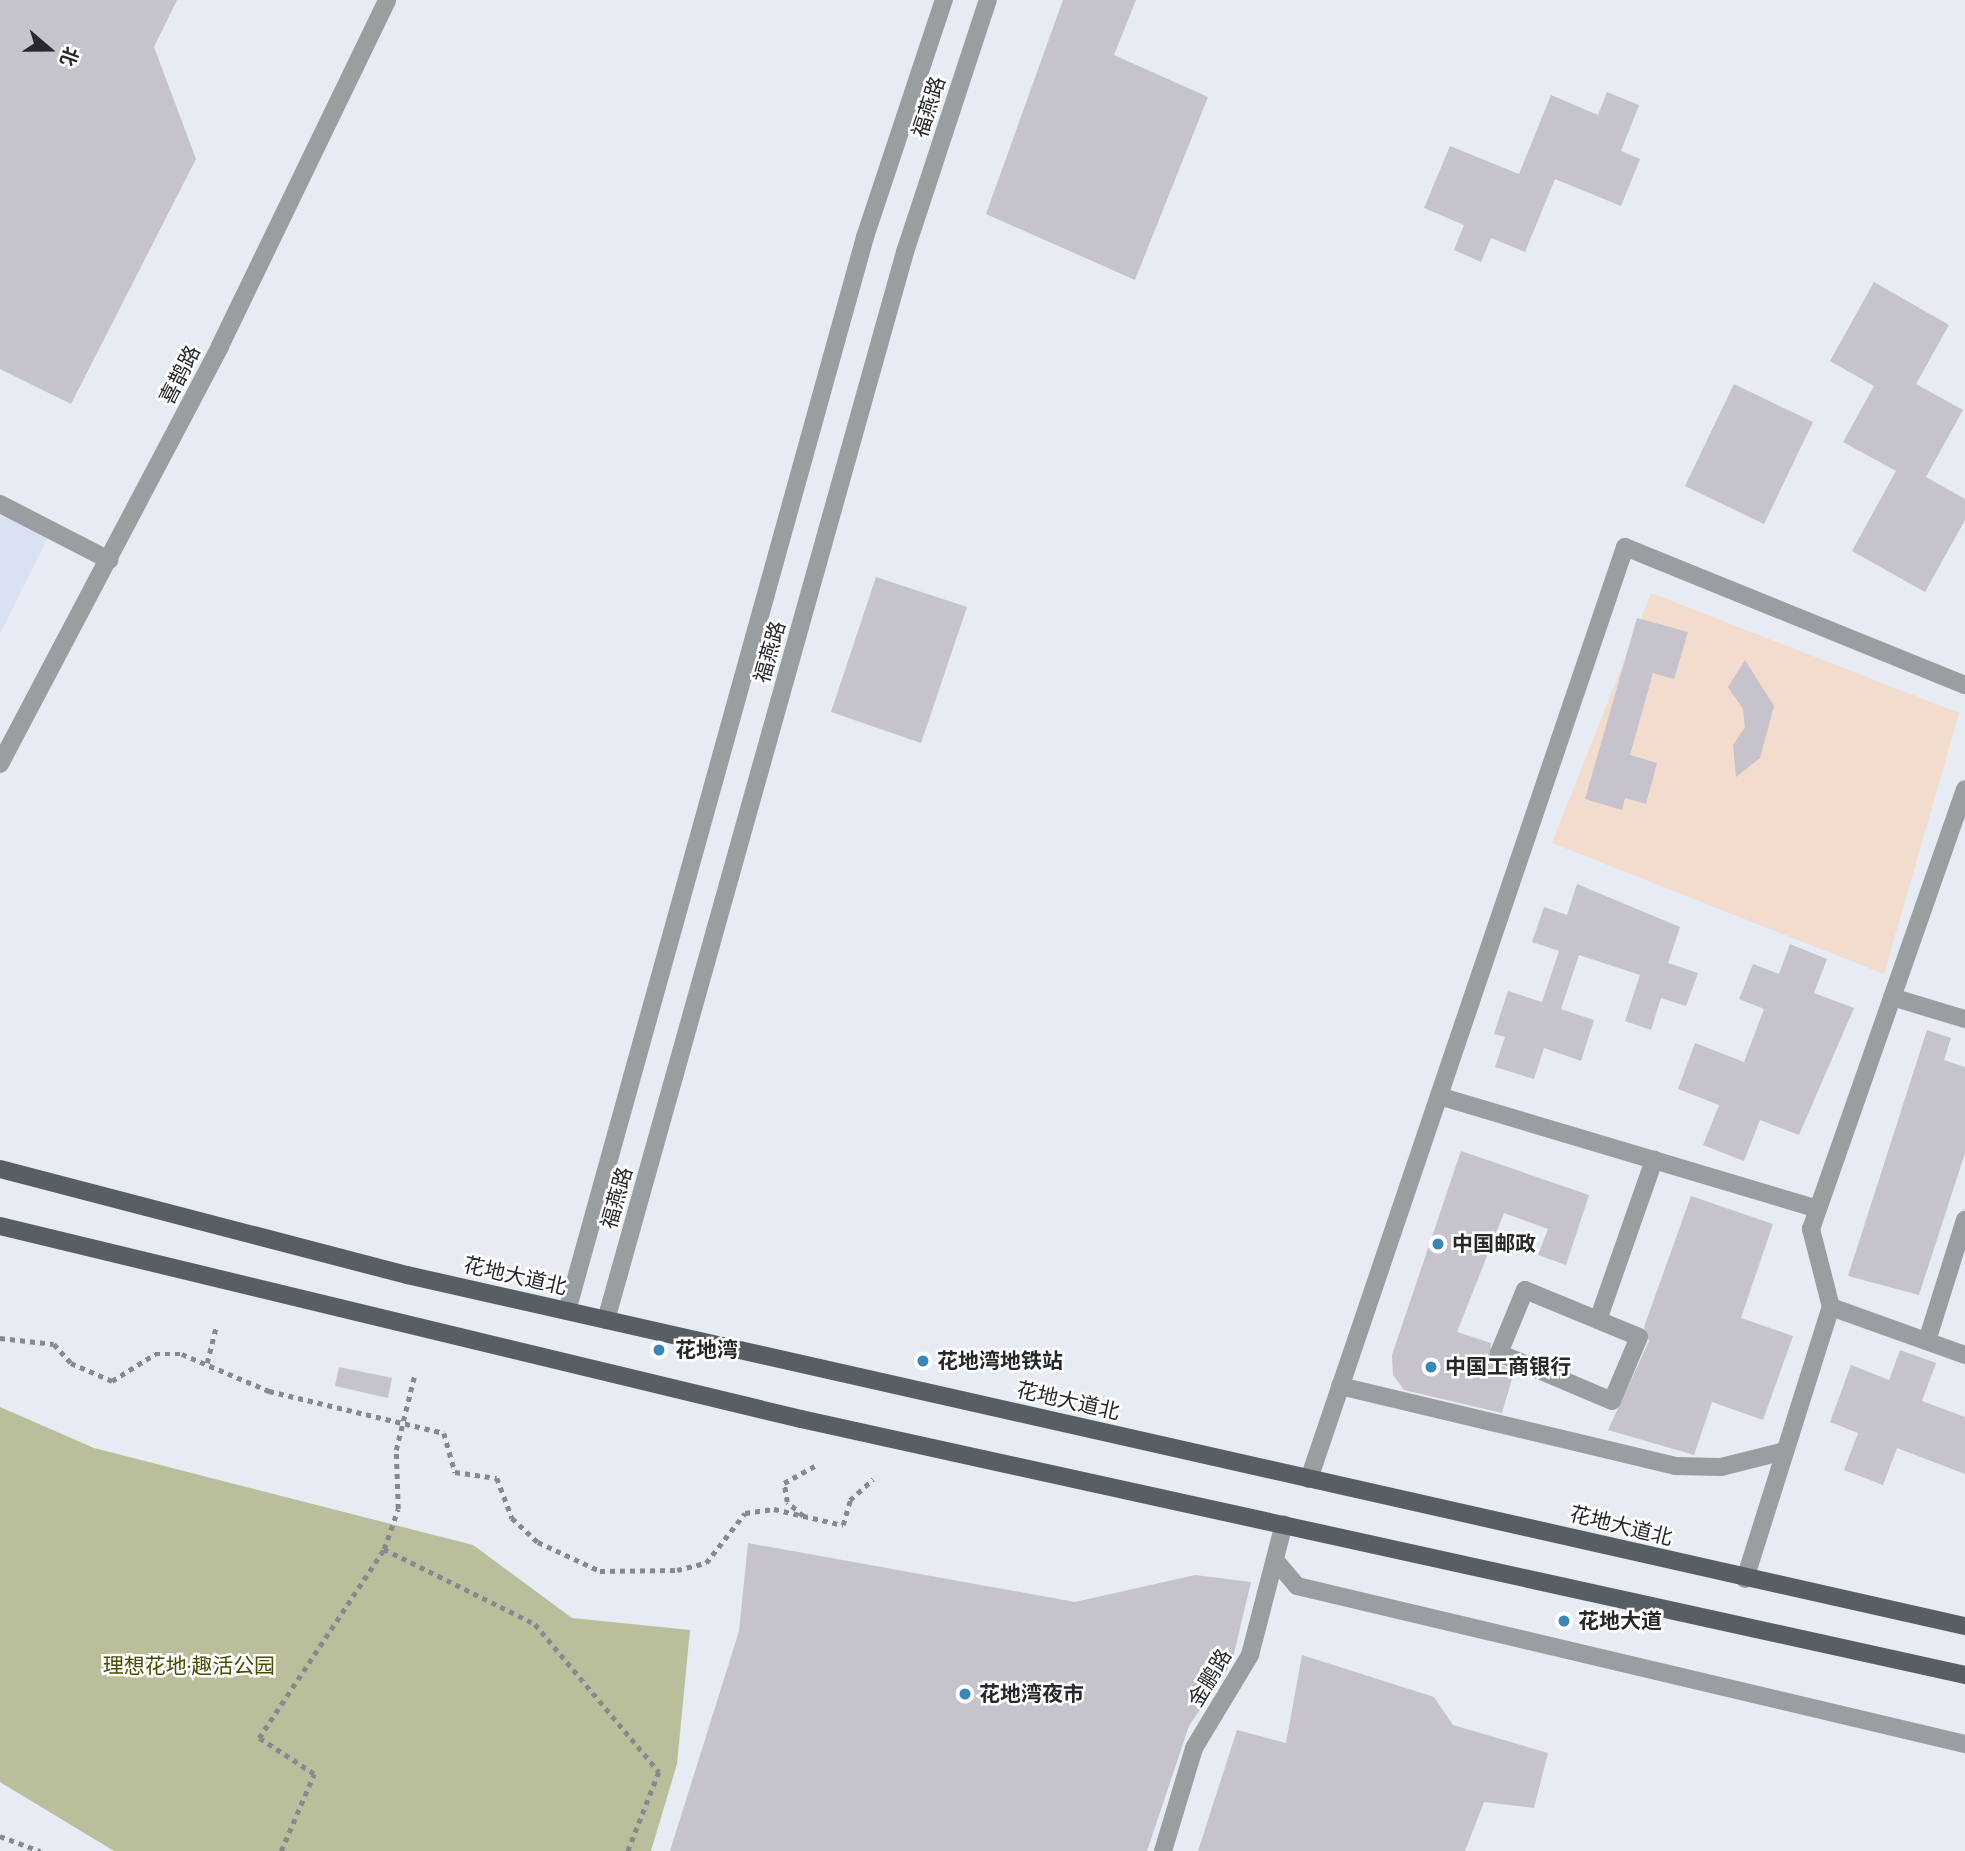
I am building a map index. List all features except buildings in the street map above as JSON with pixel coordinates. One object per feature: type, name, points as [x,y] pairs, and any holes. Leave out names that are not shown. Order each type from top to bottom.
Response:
[{"type":"main road","name":"花地大道北","points":[[0,1169],[215,1229],[606,1320],[1745,1579],[1965,1626]]},
{"type":"main road","points":[[0,1226],[377,1321],[1965,1675]]},
{"type":"street","name":"喜鹊路","points":[[0,764],[109,560],[297,193],[387,0]]},
{"type":"street","name":"福燕路","points":[[568,1311],[865,237],[944,0]]},
{"type":"street","name":"福燕路","points":[[606,1320],[905,252],[988,0]]},
{"type":"street","points":[[0,504],[109,560]]},
{"type":"street","points":[[1309,1479],[1625,547],[1965,685]]},
{"type":"street","points":[[1745,1579],[1831,1307],[1811,1229],[1965,789]]},
{"type":"street","points":[[1892,997],[1965,1019]]},
{"type":"street","points":[[1439,1096],[1818,1209]]},
{"type":"street","points":[[1598,1320],[1654,1160]]},
{"type":"street","points":[[1927,1341],[1965,1220]]},
{"type":"street","points":[[1525,1290],[1598,1320],[1639,1337],[1612,1401],[1499,1353],[1525,1290]]},
{"type":"street","points":[[1831,1307],[1965,1355]]},
{"type":"street","points":[[1340,1386],[1675,1466],[1721,1467],[1786,1451]]},
{"type":"street","name":"金鹏路","points":[[1163,1851],[1194,1748],[1250,1655],[1284,1524]]},
{"type":"street","points":[[1275,1560],[1297,1587],[1965,1744]]},
{"type":"path","points":[[207,1363],[216,1328]]},
{"type":"path","points":[[0,1338],[54,1344],[71,1363],[112,1381],[155,1354],[181,1354],[269,1391],[444,1433],[456,1472],[497,1478],[512,1518],[537,1542],[600,1571],[677,1570],[706,1563],[745,1513],[774,1509],[843,1525],[850,1500],[873,1479]]},
{"type":"path","points":[[281,1851],[314,1774],[259,1738],[384,1549],[398,1508],[396,1450],[415,1373]]},
{"type":"path","points":[[807,1518],[787,1502],[784,1483],[815,1466]]},
{"type":"path","points":[[384,1549],[535,1624],[659,1772],[628,1851]]},
{"type":"path","points":[[0,1836],[40,1851]]},
{"type":"shaded area","points":[[0,515],[48,537],[0,634]]},
{"type":"shaded area","points":[[1651,593],[1959,713],[1884,974],[1552,843]]},
{"type":"green space","name":"理想花地·趣活公园","points":[[0,1407],[94,1448],[473,1545],[572,1618],[690,1630],[677,1764],[651,1851],[114,1851],[0,1782]]},
{"type":"place","name":"中国邮政","points":[[1438,1244]]},
{"type":"place","name":"花地湾","points":[[659,1350]]},
{"type":"place","name":"花地湾地铁站","points":[[923,1361]]},
{"type":"place","name":"中国工商银行","points":[[1431,1367]]},
{"type":"place","name":"花地大道","points":[[1564,1621]]},
{"type":"place","name":"花地湾夜市","points":[[965,1694]]}]
